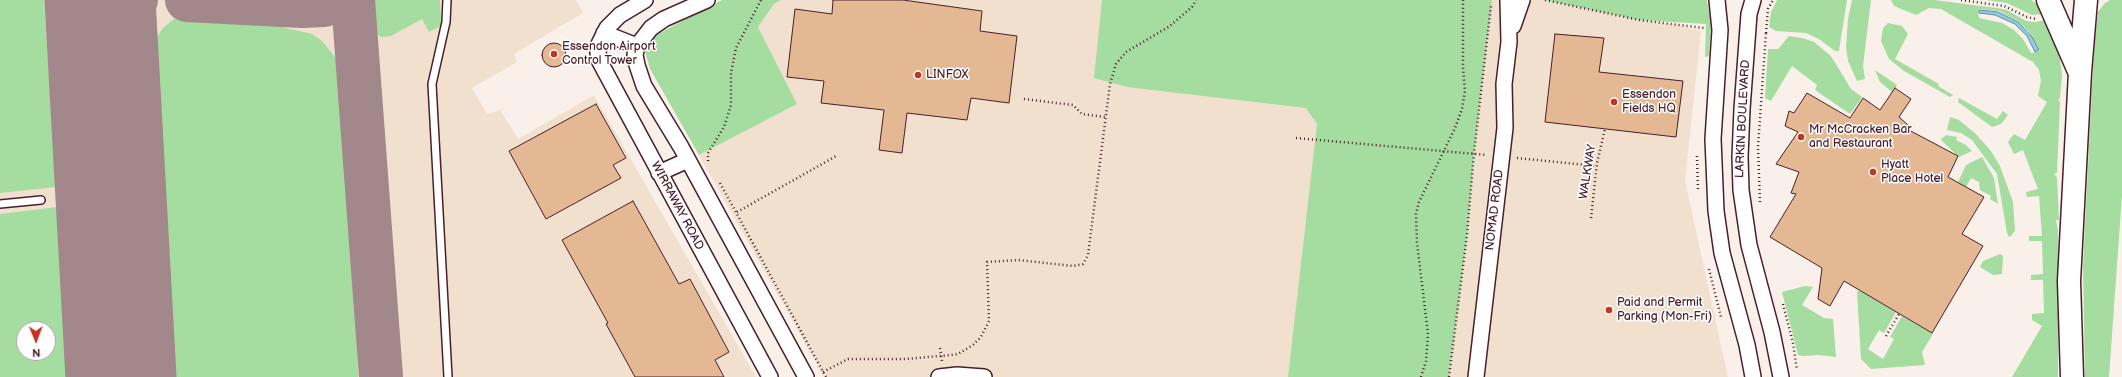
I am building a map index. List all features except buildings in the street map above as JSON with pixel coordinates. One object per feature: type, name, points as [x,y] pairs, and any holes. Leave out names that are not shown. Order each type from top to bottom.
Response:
[{"type":"highway","points":[[2072,377],[2069,281],[2080,72],[2086,0]]},
{"type":"highway","points":[[2051,6],[2080,72]]},
{"type":"street","points":[[637,46],[604,33],[620,15],[645,0]]},
{"type":"street","points":[[707,0],[664,19],[651,28],[637,46],[636,59],[642,83],[688,160],[806,377]]},
{"type":"street","name":"NOMAD ROAD","points":[[1476,377],[1502,156],[1504,128],[1504,84],[1509,42],[1508,0]]},
{"type":"street","name":"NOMAD ROAD","points":[[1509,42],[1522,0]]},
{"type":"street","points":[[1717,0],[1720,38],[1713,139],[1716,211],[1722,253],[1747,345],[1753,377]]},
{"type":"street","name":"LARKIN BOULEVARD","points":[[1753,0],[1749,14],[1740,157],[1741,190],[1748,245],[1772,332],[1781,377]]},
{"type":"street","name":"WIRRAWAY ROAD","points":[[604,33],[598,49],[600,62],[770,377]]},
{"type":"street","points":[[659,173],[688,160]]},
{"type":"street","points":[[939,377],[957,375],[984,377]]},
{"type":"lane","points":[[447,0],[446,22],[432,84],[448,377]]},
{"type":"lane","points":[[0,204],[41,200]]},
{"type":"path","points":[[711,168],[708,162],[708,153],[724,127],[730,105],[731,73],[736,48],[761,0]]},
{"type":"path","points":[[823,372],[848,359],[906,359],[951,355],[966,350],[981,336],[989,320],[986,262],[1018,260],[1073,266],[1083,264],[1088,255],[1105,117],[1110,84],[1116,64],[1126,52],[1170,26],[1192,7],[1196,0]]},
{"type":"path","points":[[1421,377],[1426,361],[1428,334],[1417,242],[1416,214],[1419,202],[1459,115],[1465,91],[1463,60],[1463,0]]},
{"type":"path","points":[[1449,377],[1467,235],[1474,154],[1492,0]]},
{"type":"path","points":[[1545,0],[1640,20],[1704,28],[1703,36],[1720,38]]},
{"type":"path","points":[[1760,206],[1758,147],[1768,9],[1773,0]]},
{"type":"path","points":[[1961,0],[2004,6],[2031,18],[2044,17],[2051,6]]},
{"type":"path","points":[[1748,32],[1766,33]]},
{"type":"path","points":[[1024,99],[1073,105],[1082,114],[1105,117]]},
{"type":"path","name":"WALKWAY","points":[[1591,218],[1596,166],[1605,129]]},
{"type":"path","points":[[1296,138],[1444,150],[1596,166]]},
{"type":"path","points":[[737,212],[838,155]]},
{"type":"path","points":[[719,180],[826,377]]},
{"type":"path","points":[[1781,299],[1793,343],[1798,377]]},
{"type":"path","points":[[1886,336],[1899,314]]},
{"type":"shaded area","points":[[0,0],[576,0],[583,13],[514,54],[517,62],[472,88],[487,114],[500,110],[518,139],[594,95],[756,377],[0,377]]},
{"type":"shaded area","points":[[781,0],[1545,0],[1639,20],[1680,25],[1701,31],[1685,181],[1728,377],[824,377],[699,155],[797,104],[758,27],[774,4]]},
{"type":"green space","points":[[0,0],[44,0],[56,187],[0,193]]},
{"type":"green space","points":[[373,0],[440,0],[441,26],[429,32],[422,19],[391,36],[381,37],[375,32],[373,26]]},
{"type":"green space","points":[[722,0],[781,0],[774,4],[758,27],[797,104],[699,155],[650,69],[645,51],[647,44],[656,35]]},
{"type":"green space","points":[[1102,0],[1492,0],[1474,153],[1467,235],[1449,377],[1288,377],[1317,124],[1306,108],[1127,87],[1094,78]]},
{"type":"green space","points":[[1545,0],[1707,0],[1711,23],[1709,56],[1705,57],[1706,24],[1639,20]]},
{"type":"green space","points":[[1777,0],[1847,0],[1839,51],[1835,51],[1819,39],[1806,33],[1776,31],[1769,27],[1771,12]]},
{"type":"green space","points":[[1852,0],[1871,0],[1863,66],[1865,79],[1857,81],[1848,61],[1846,47],[1848,19]]},
{"type":"green space","points":[[1891,0],[1934,0],[2007,10],[2026,21],[2035,22],[2047,20],[2058,44],[2062,76],[2060,98],[2058,101],[2060,101],[2057,173],[2055,173],[2055,176],[2057,177],[2059,220],[2056,220],[2058,230],[2058,377],[2012,377],[2042,326],[2032,320],[2032,314],[2044,313],[2043,280],[2031,280],[2031,275],[2043,274],[2042,241],[2029,241],[2029,236],[2042,236],[2039,196],[2027,197],[2026,192],[2038,189],[2023,150],[2014,154],[2008,142],[2014,134],[2025,140],[2047,102],[2038,96],[2041,81],[2039,70],[2033,62],[1941,9],[1929,8],[1916,15],[1894,6]],"holes":[[[1978,9],[1999,11],[2018,21],[2029,32],[2040,51],[2031,53],[2023,39],[2014,30],[2002,23],[1979,18]]]},
{"type":"green space","points":[[1986,0],[2031,0],[2039,5],[2044,14],[2032,15],[2007,3]]},
{"type":"green space","points":[[2110,0],[2122,0],[2122,195],[2109,377],[2085,377],[2083,267],[2094,47],[2098,12],[2104,4]]},
{"type":"green space","points":[[190,16],[277,26],[312,34],[322,41],[339,62],[353,249],[358,377],[174,377],[149,49],[163,28],[174,19]]},
{"type":"green space","points":[[1888,23],[1902,26],[1908,34],[1895,59],[1939,84],[1938,86],[1953,95],[1952,96],[1950,97],[1904,71],[1889,59],[1881,41],[1883,28]]},
{"type":"green space","points":[[1789,36],[1814,42],[1831,56],[1851,89],[1862,97],[1850,114],[1815,90],[1817,85],[1792,66],[1771,101],[1765,98],[1768,49],[1778,49]]},
{"type":"green space","points":[[1875,70],[1897,85],[1892,92],[1880,82]]},
{"type":"green space","points":[[1959,98],[1997,119],[2003,111],[2008,115],[2001,124],[1992,127],[1958,102]]},
{"type":"green space","points":[[1950,117],[1959,120],[1976,134],[1991,151],[2000,166],[2013,202],[2015,230],[2011,236],[2009,237],[2007,233],[1997,174],[1972,140],[1961,133],[1947,130]]},
{"type":"green space","points":[[1946,135],[1957,137],[1956,140],[1966,145],[1972,151],[1959,157],[1942,141],[1941,139]]},
{"type":"green space","points":[[1982,157],[1994,178],[1998,204],[1990,199],[1991,196],[1980,190],[1979,182],[1971,178],[1966,187],[1958,182],[1966,165]]},
{"type":"green space","points":[[58,207],[67,377],[0,377],[0,214]]},
{"type":"green space","points":[[2000,254],[2003,256],[2002,274],[1993,275],[1980,267],[1983,261]]},
{"type":"green space","points":[[1805,286],[1813,287],[1802,305],[1824,318],[1833,319],[1836,357],[1798,355],[1782,292]]},
{"type":"green space","points":[[1859,290],[1896,312],[1884,333],[1879,330],[1868,349],[1883,359],[1894,339],[1890,337],[1902,316],[1933,334],[1922,352],[1925,365],[1871,369],[1861,359],[1857,292]]},
{"type":"water","points":[[1979,10],[1998,12],[2018,22],[2032,37],[2039,50],[2035,52],[2027,36],[2015,24],[1995,15],[1979,13]]},
{"type":"taxiway","points":[[102,32],[104,23],[118,7],[136,0]]},
{"type":"taxiway","points":[[187,0],[302,6],[324,5],[332,0]]},
{"type":"taxiway","points":[[353,0],[381,377]]},
{"type":"runway","points":[[100,0],[121,377]]},
{"type":"place","name":"Essendon Airport Control Tower","points":[[554,54]]},
{"type":"place","name":"LINFOX","points":[[918,75]]},
{"type":"place","name":"Essendon Fields HQ","points":[[1614,102]]},
{"type":"place","name":"Mr McCracken Bar and Restaurant","points":[[1801,137]]},
{"type":"place","name":"Hyatt Place Hotel","points":[[1873,172]]},
{"type":"place","name":"Paid and Permit Parking (Mon-Fri)","points":[[1609,310]]}]
